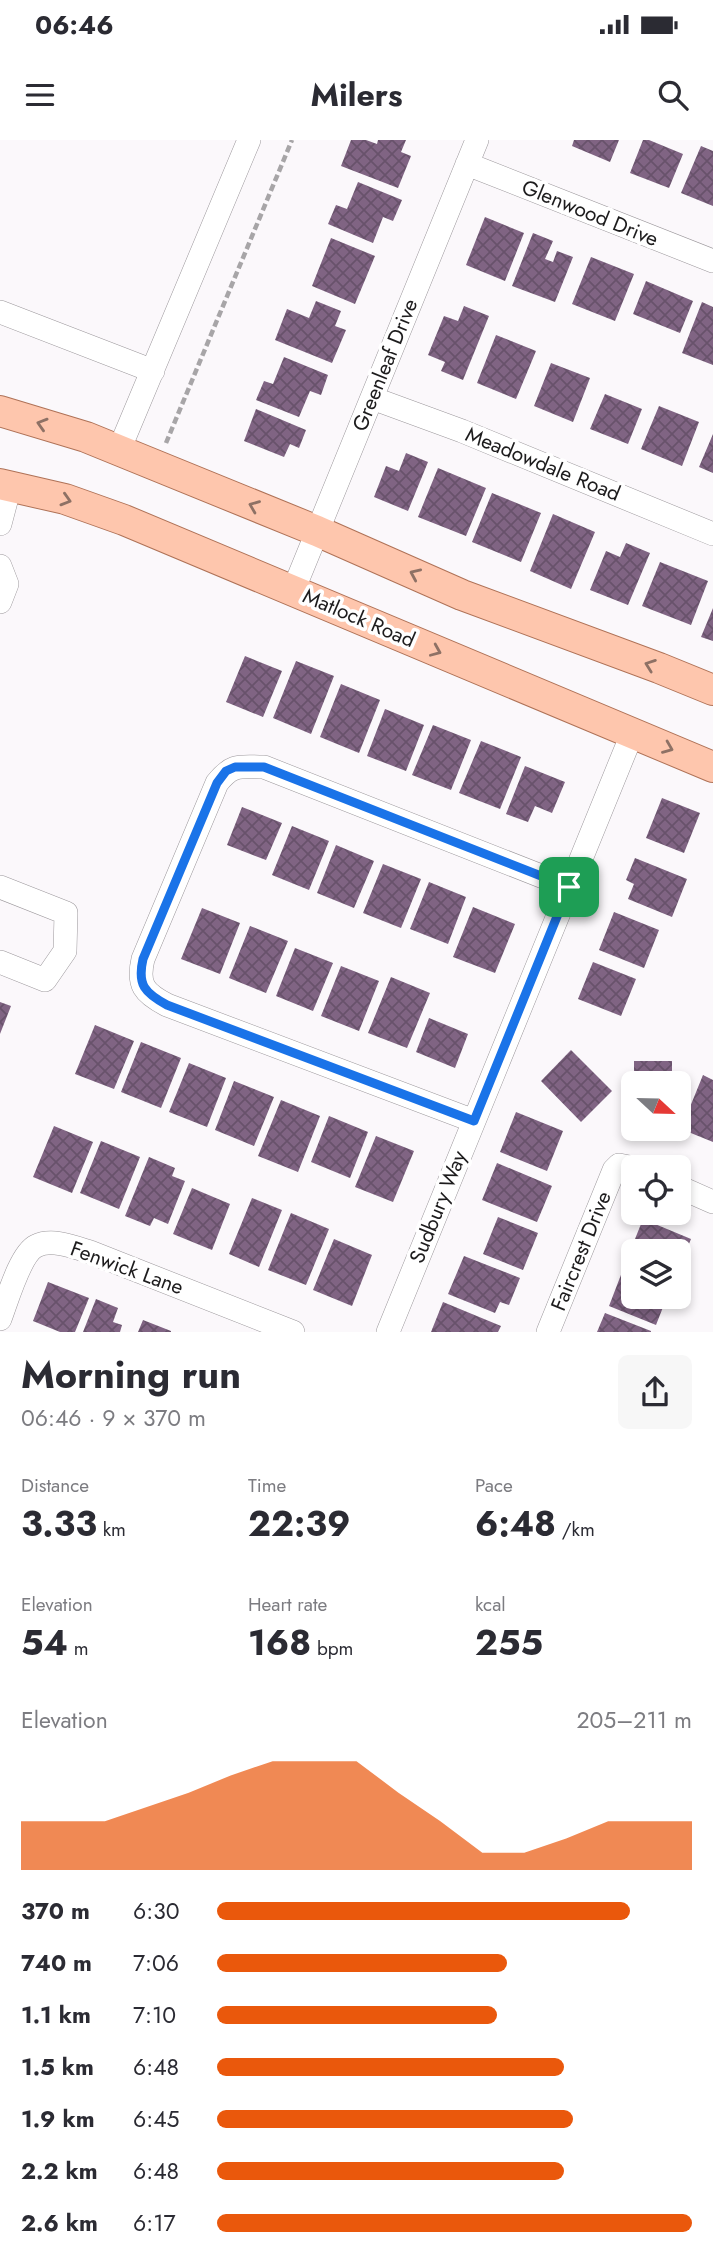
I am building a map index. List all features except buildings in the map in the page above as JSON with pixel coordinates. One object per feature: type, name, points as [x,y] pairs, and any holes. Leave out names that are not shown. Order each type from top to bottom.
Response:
[{"type":"main road","points":[[0,411],[86,437],[317,531],[462,596],[713,690]]},
{"type":"main road","name":"Matlock Road","points":[[5,485],[65,499],[124,520],[713,767]]},
{"type":"street","points":[[119,450],[249,140]]},
{"type":"street","name":"Greenleaf Drive","points":[[293,591],[477,140]]},
{"type":"street","name":"Glenwood Drive","points":[[467,164],[713,261]]},
{"type":"street","points":[[0,312],[153,372]]},
{"type":"street","name":"Meadowdale Road","points":[[372,397],[713,534]]},
{"type":"street","points":[[0,524],[5,485]]},
{"type":"street","points":[[0,566],[7,584],[0,602]]},
{"type":"street","name":"Sudbury Way","points":[[388,1332],[632,734]]},
{"type":"street","points":[[474,1121],[167,1005],[148,995],[139,975],[143,959],[217,783],[226,771],[235,767],[264,767],[569,887]]},
{"type":"street","points":[[0,887],[65,913],[65,951],[45,980],[0,962]]},
{"type":"street","name":"Faircrest Drive","points":[[548,1332],[621,1175]]},
{"type":"street","points":[[691,1192],[713,1202]]},
{"type":"street","name":"Fenwick Lane","points":[[0,1319],[25,1256],[37,1245],[61,1243],[293,1332]]},
{"type":"path","points":[[165,446],[292,140]]},
{"type":"route","points":[[235,767],[264,767],[569,887],[474,1121],[167,1005],[148,995],[139,975],[143,959],[217,783],[226,771],[235,767]]}]
